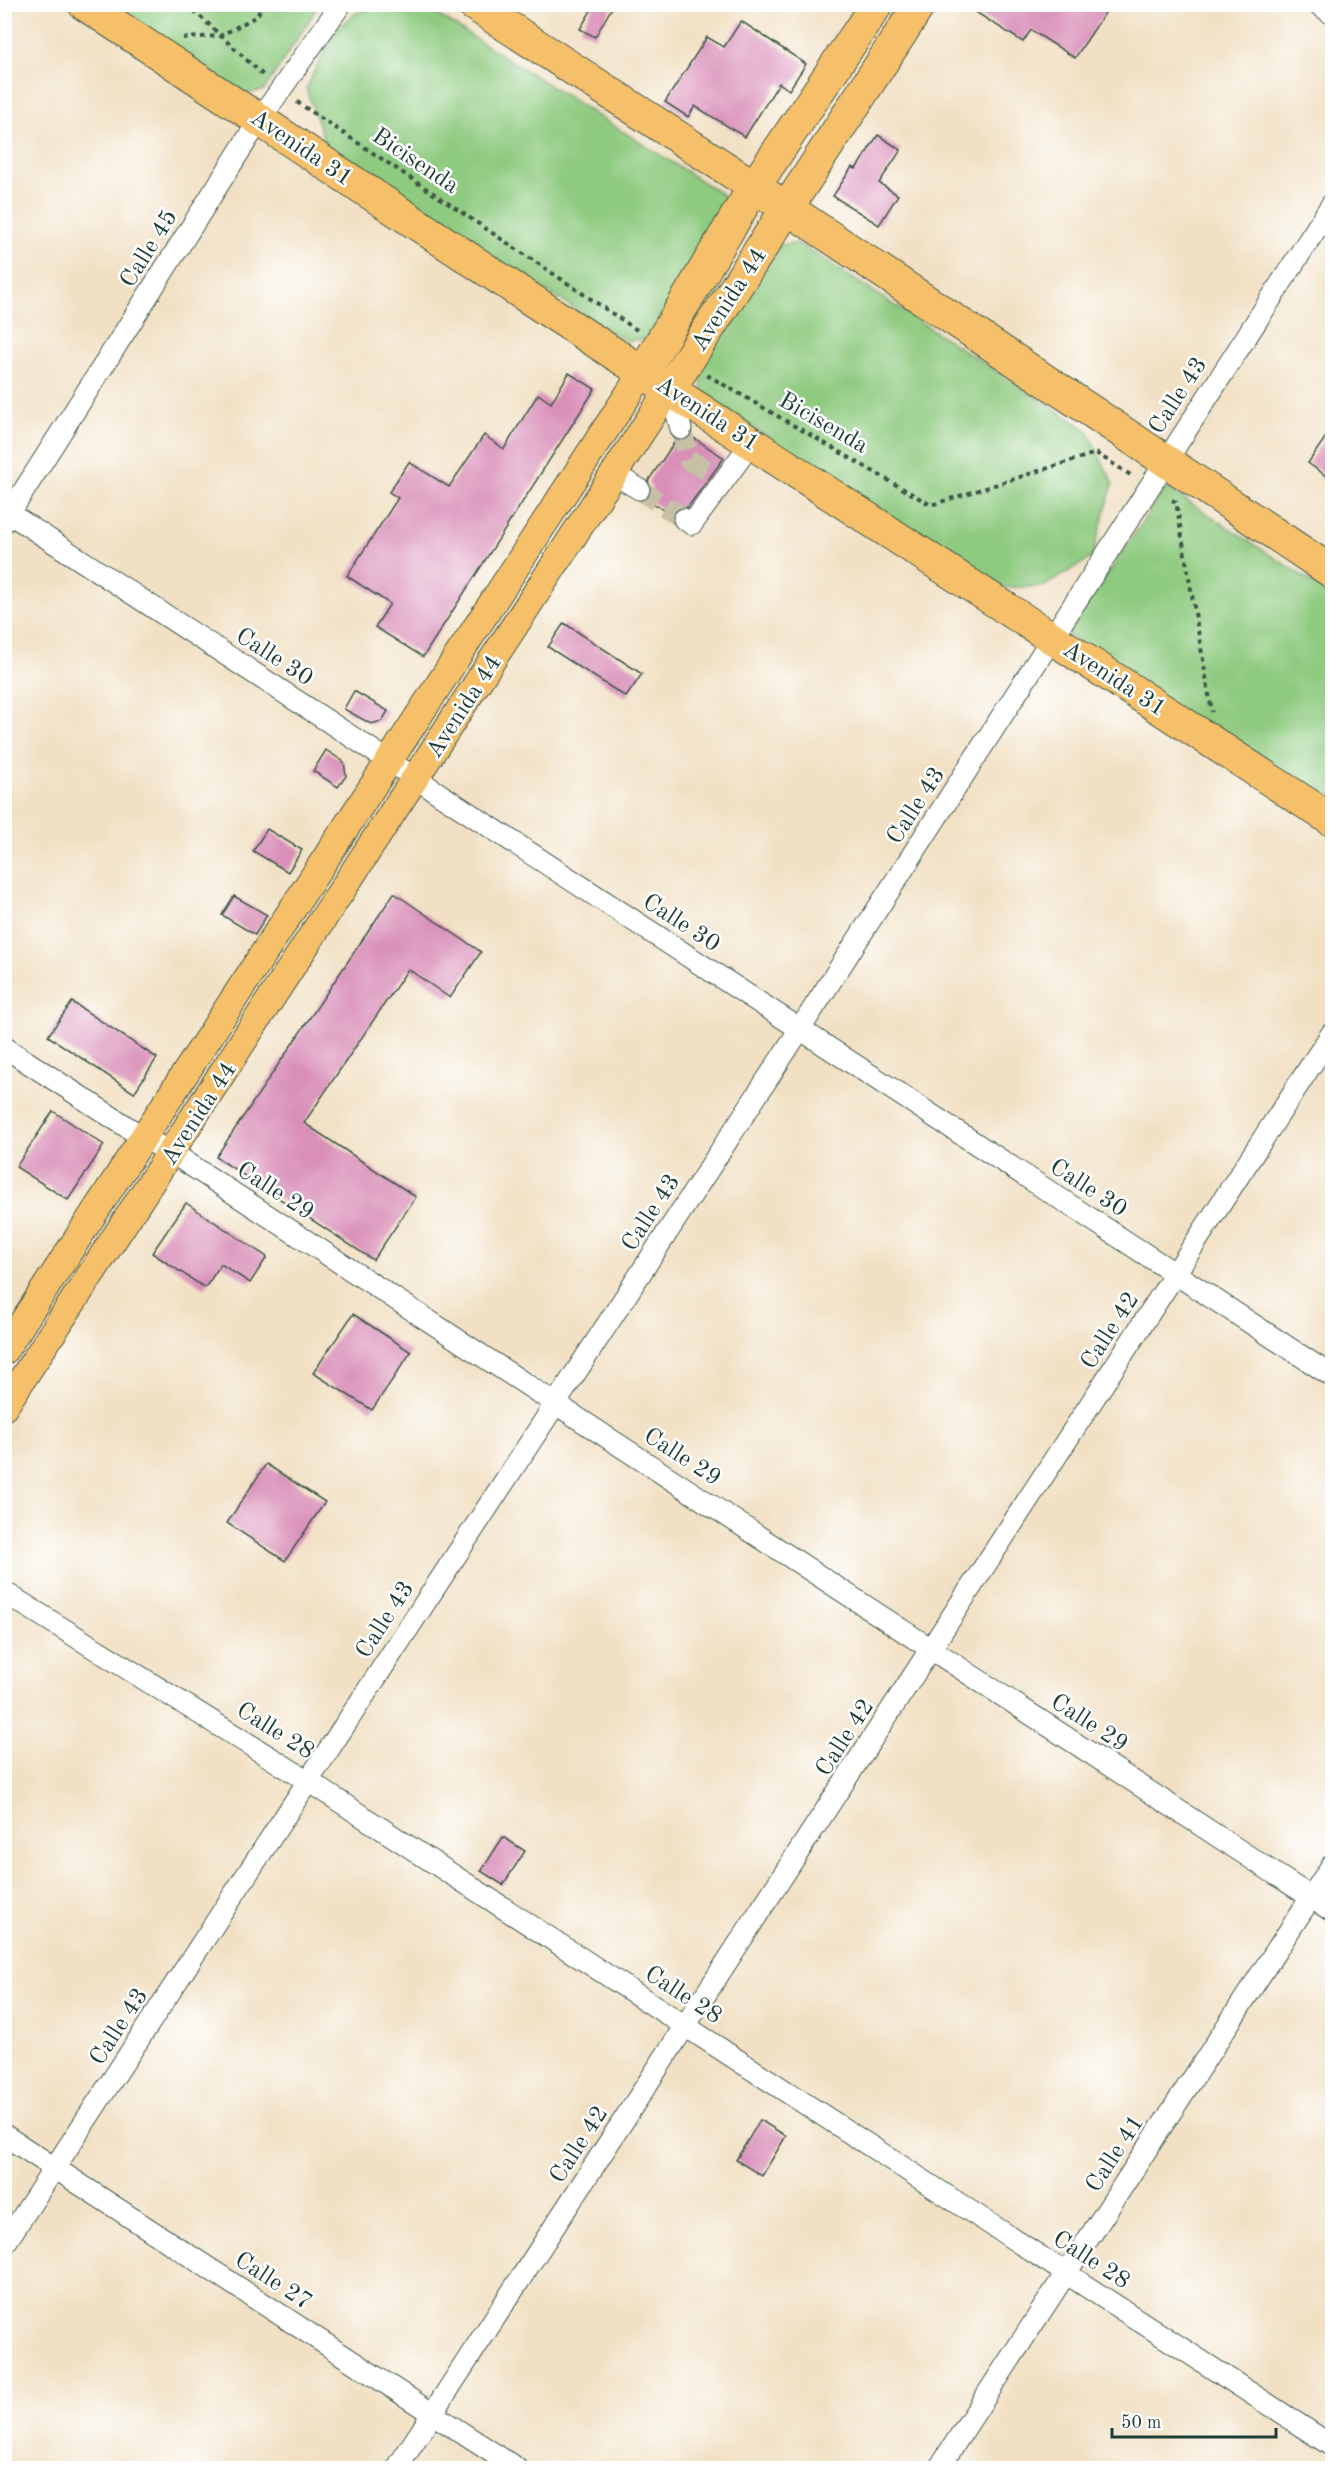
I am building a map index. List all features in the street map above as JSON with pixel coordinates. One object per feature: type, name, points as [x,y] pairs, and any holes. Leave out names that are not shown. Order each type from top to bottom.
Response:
[{"type":"highway","name":"Avenida 31","points":[[84,4],[643,372],[678,375],[752,442],[1332,820]]},
{"type":"highway","points":[[473,4],[787,208],[1156,474],[1332,572]]},
{"type":"highway","name":"Avenida 44","points":[[643,372],[754,187],[877,4]]},
{"type":"highway","name":"Avenida 44","points":[[678,375],[920,4]]},
{"type":"main road","name":"Avenida 44","points":[[4,1351],[643,372]]},
{"type":"main road","name":"Avenida 44","points":[[4,1407],[417,778],[678,375]]},
{"type":"street","name":"Calle 45","points":[[6,515],[260,119],[341,4]]},
{"type":"street","points":[[1318,4],[1332,14]]},
{"type":"street","name":"Calle 43","points":[[4,2245],[800,1029],[1332,204]]},
{"type":"street","points":[[678,375],[681,429]]},
{"type":"street","points":[[684,519],[692,524],[720,478],[752,442]]},
{"type":"street","points":[[614,474],[639,489]]},
{"type":"street","name":"Calle 30","points":[[6,515],[417,778],[1332,1376]]},
{"type":"street","name":"Calle 42","points":[[398,2469],[1332,1033]]},
{"type":"street","name":"Calle 29","points":[[4,1047],[144,1138],[172,1153],[1332,1911]]},
{"type":"street","name":"Calle 28","points":[[4,1592],[308,1781],[1332,2446]]},
{"type":"street","name":"Calle 41","points":[[939,2469],[1332,1864]]},
{"type":"street","name":"Calle 27","points":[[4,2135],[516,2469]]},
{"type":"path","name":"Bicisenda","points":[[187,4],[280,91],[659,345]]},
{"type":"path","points":[[178,38],[220,36],[257,16],[263,4]]},
{"type":"path","name":"Bicisenda","points":[[678,375],[931,505],[1096,453],[1156,474],[1176,502],[1214,721]]},
{"type":"green space","points":[[108,5],[319,5],[264,90],[246,94]]},
{"type":"green space","points":[[422,5],[722,194],[727,213],[645,339],[626,341],[329,154],[306,89],[333,32],[359,11]]},
{"type":"green space","points":[[798,243],[1087,430],[1113,483],[1092,557],[1045,586],[1000,588],[703,395],[699,368],[780,245]]},
{"type":"green space","points":[[1166,487],[1332,595],[1332,808],[1067,635]]},
{"type":"building","points":[[595,4],[614,4],[595,37],[580,29]]},
{"type":"building","points":[[963,4],[1111,4],[1075,58],[1031,30],[1023,42]]},
{"type":"building","points":[[741,21],[806,64],[789,90],[779,83],[745,137],[695,106],[688,117],[665,102],[707,37],[724,47]]},
{"type":"building","points":[[878,135],[901,150],[879,183],[898,195],[879,225],[833,196],[852,167],[856,169]]},
{"type":"building","points":[[569,373],[595,389],[423,657],[375,627],[390,604],[347,576],[398,498],[389,492],[409,462],[449,487],[484,435],[504,449],[538,394],[551,403]]},
{"type":"building","points":[[1332,428],[1332,480],[1308,463]]},
{"type":"building","points":[[691,436],[724,458],[688,507],[678,508],[672,516],[647,499],[652,490],[648,481],[676,440],[685,441]]},
{"type":"building","points":[[564,623],[642,674],[626,697],[548,647]]},
{"type":"building","points":[[354,691],[388,711],[382,721],[371,724],[344,709]]},
{"type":"building","points":[[326,750],[344,762],[346,776],[338,787],[313,771]]},
{"type":"building","points":[[267,829],[302,850],[288,872],[253,851]]},
{"type":"building","points":[[394,893],[481,952],[450,998],[408,969],[304,1123],[416,1197],[373,1260],[216,1157]]},
{"type":"building","points":[[234,896],[267,915],[255,935],[222,915]]},
{"type":"building","points":[[72,1002],[157,1058],[134,1093],[48,1036]]},
{"type":"building","points":[[53,1111],[104,1145],[68,1200],[16,1167]]},
{"type":"building","points":[[186,1203],[267,1257],[250,1283],[221,1264],[205,1288],[152,1253]]},
{"type":"building","points":[[353,1314],[411,1352],[372,1410],[313,1373]]},
{"type":"building","points":[[266,1464],[325,1502],[285,1561],[227,1523]]},
{"type":"building","points":[[503,1837],[525,1851],[503,1885],[481,1871]]},
{"type":"building","points":[[760,2120],[786,2136],[762,2176],[736,2160]]},
{"type":"tunnel","points":[[681,429],[689,460],[715,475]]},
{"type":"tunnel","points":[[639,489],[684,519]]}]
